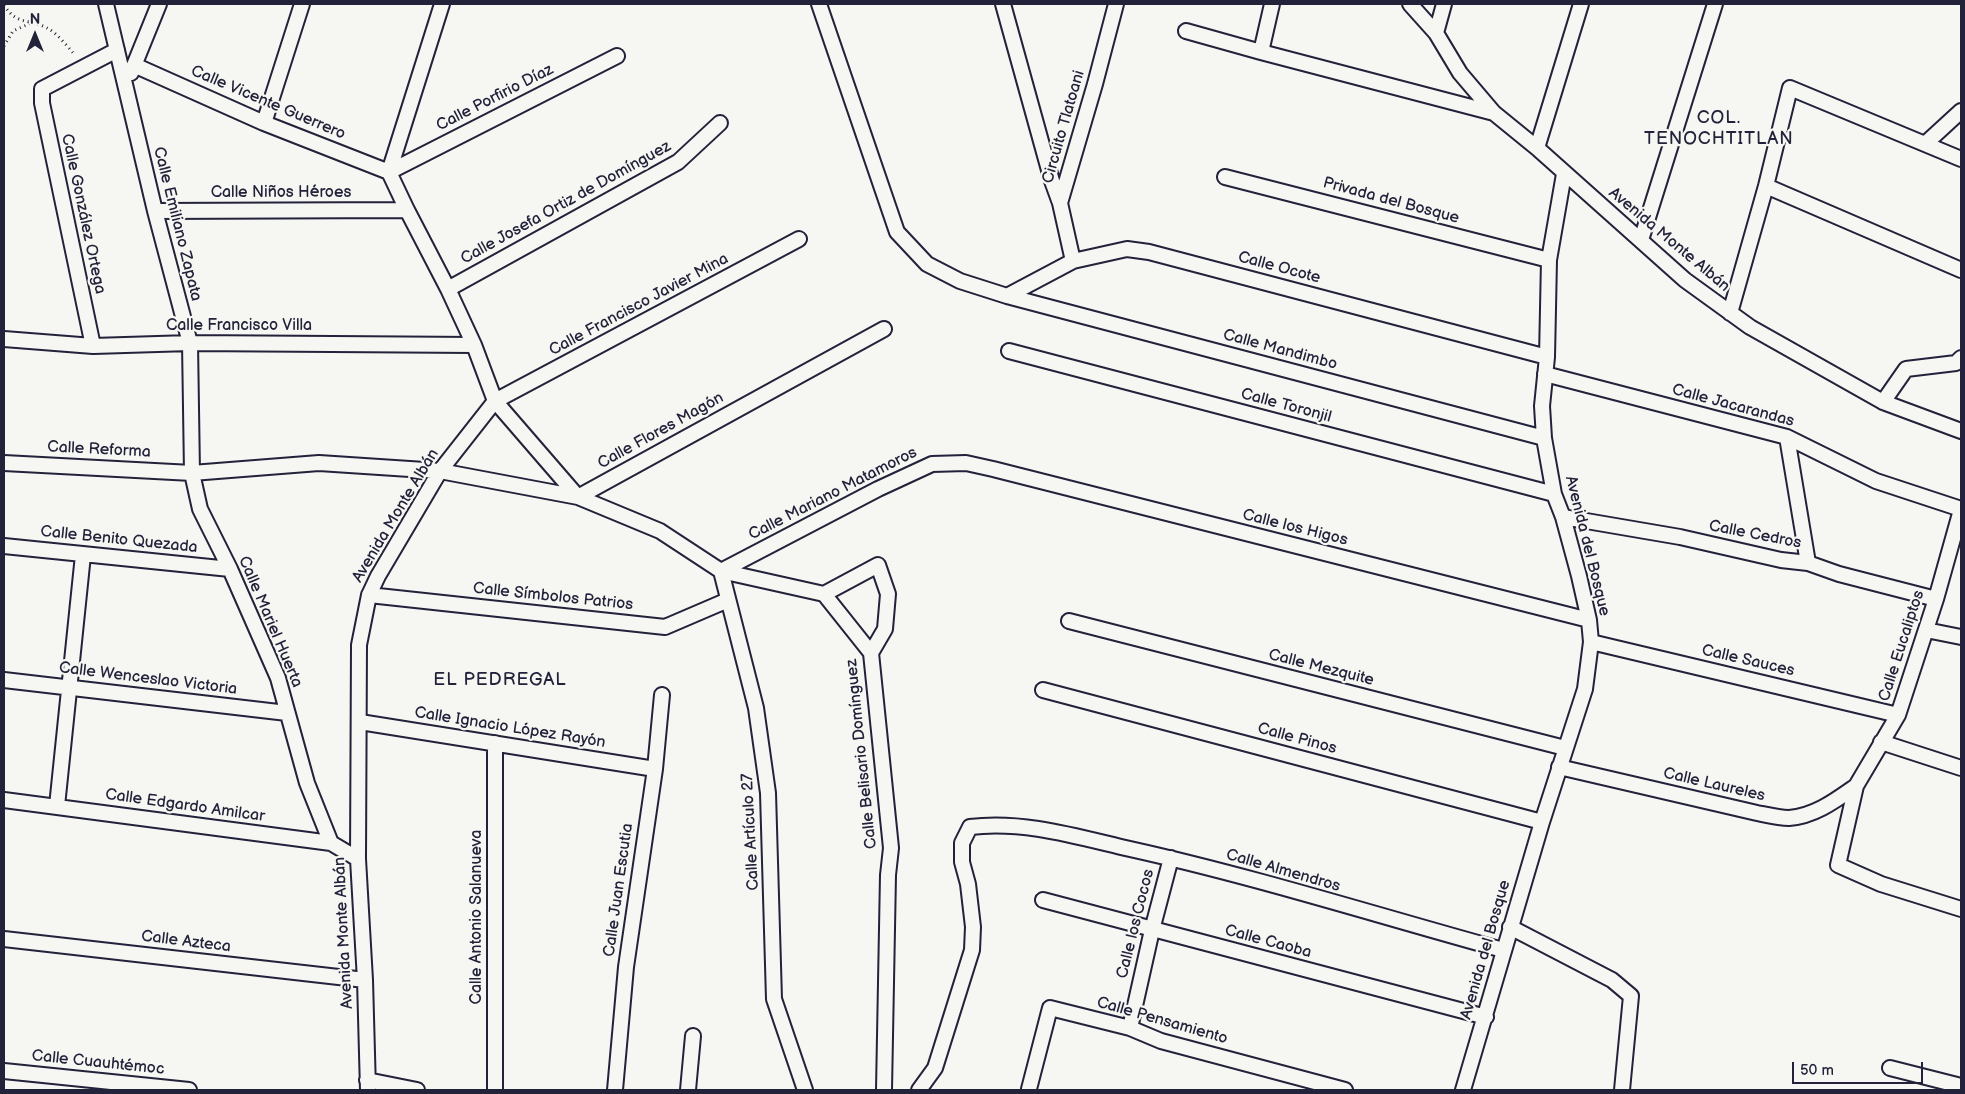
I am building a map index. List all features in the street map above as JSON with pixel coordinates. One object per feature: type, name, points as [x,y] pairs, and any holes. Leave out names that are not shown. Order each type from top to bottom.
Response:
[{"type":"street","points":[[106,4],[126,88]]},
{"type":"street","points":[[126,88],[159,4]]},
{"type":"street","points":[[264,123],[302,4]]},
{"type":"street","points":[[442,4],[389,172],[474,345],[495,401],[578,497]]},
{"type":"street","name":"Calle Mandimbo","points":[[819,4],[897,232],[927,264],[960,281],[1007,296],[1544,438]]},
{"type":"street","name":"Circuito Tlatoani","points":[[1004,4],[1052,181],[1060,203]]},
{"type":"street","name":"Circuito Tlatoani","points":[[1060,203],[1116,4]]},
{"type":"street","points":[[1261,52],[1272,4]]},
{"type":"street","name":"Avenida Monte Albán","points":[[1410,4],[1436,33],[1460,73],[1494,113],[1537,148],[1685,280],[1750,327],[1883,402],[1961,432]]},
{"type":"street","points":[[1436,33],[1444,4]]},
{"type":"street","points":[[1537,148],[1582,4]]},
{"type":"street","points":[[1641,240],[1715,4]]},
{"type":"street","points":[[1186,31],[1494,113]]},
{"type":"street","points":[[87,66],[116,50]]},
{"type":"street","name":"Calle Porfirio Díaz","points":[[389,172],[616,56]]},
{"type":"street","name":"Calle Vicente Guerrero","points":[[134,65],[264,123],[389,172]]},
{"type":"street","name":"Calle González Ortega","points":[[87,66],[42,89],[42,103],[93,346]]},
{"type":"street","name":"Calle Emiliano Zapata","points":[[126,88],[155,212],[190,343],[192,473]]},
{"type":"street","points":[[1730,313],[1766,186],[1790,88],[1961,158]]},
{"type":"street","points":[[1925,144],[1961,112]]},
{"type":"street","name":"Calle Josefa Ortiz de Domínguez","points":[[448,289],[678,162],[720,123]]},
{"type":"street","name":"Avenida del Bosque","points":[[1463,1090],[1486,1017],[1510,927],[1585,689],[1591,642],[1588,620],[1563,516],[1554,494],[1544,438],[1542,406],[1546,357],[1548,260],[1564,174]]},
{"type":"street","name":"Privada del Bosque","points":[[1225,176],[1548,260]]},
{"type":"street","points":[[1766,186],[1961,270]]},
{"type":"street","points":[[1060,203],[1073,262]]},
{"type":"street","name":"Calle Niños Héroes","points":[[155,212],[407,210]]},
{"type":"street","name":"Calle Francisco Javier Mina","points":[[495,401],[799,239]]},
{"type":"street","name":"Calle Ocote","points":[[1007,296],[1073,262],[1127,249],[1149,252],[1546,357]]},
{"type":"street","name":"Calle Flores Magón","points":[[578,497],[884,329]]},
{"type":"street","name":"Calle Francisco Villa","points":[[4,339],[93,346],[190,343],[474,345]]},
{"type":"street","name":"Calle Toronjil","points":[[1009,351],[1554,494]]},
{"type":"street","points":[[1883,402],[1906,369],[1956,363],[1961,358]]},
{"type":"street","name":"Calle Jacarandas","points":[[1545,374],[1787,436],[1876,481],[1961,509]]},
{"type":"street","name":"Avenida Monte Albán","points":[[368,1085],[365,980],[358,859],[359,645],[369,595],[378,576],[440,471],[495,401]]},
{"type":"street","points":[[1787,436],[1808,563]]},
{"type":"street","name":"Calle Reforma","points":[[4,463],[192,473],[319,463],[440,471]]},
{"type":"street","name":"Calle Mariano Matamoros","points":[[721,571],[878,489],[932,464],[966,463],[993,469]]},
{"type":"street","name":"Calle los Higos","points":[[993,469],[1588,620]]},
{"type":"street","points":[[440,471],[578,497],[660,531],[721,571],[824,594],[878,565],[888,594],[885,629],[871,653]]},
{"type":"street","name":"Calle Mariel Huerta","points":[[192,473],[200,509],[230,570],[278,678],[307,783],[331,843]]},
{"type":"street","name":"Calle Eucaliptos","points":[[1856,786],[1898,715],[1936,599],[1961,509]]},
{"type":"street","name":"Calle Cedros","points":[[1563,516],[1680,537],[1781,560],[1808,563],[1839,574],[1936,599]]},
{"type":"street","name":"Calle Benito Quezada","points":[[4,546],[230,570]]},
{"type":"street","points":[[58,806],[83,555]]},
{"type":"street","name":"Calle Artículo 27","points":[[721,571],[756,708],[768,793],[774,999],[805,1090]]},
{"type":"street","name":"Calle Belisario Domínguez","points":[[824,594],[871,653],[891,848],[888,875],[884,1090]]},
{"type":"street","name":"Calle Símbolos Patrios","points":[[369,595],[665,627],[728,600]]},
{"type":"street","name":"Calle Mezquite","points":[[1069,621],[1565,748]]},
{"type":"street","points":[[1926,630],[1961,637]]},
{"type":"street","name":"Calle Sauces","points":[[1591,642],[1898,715]]},
{"type":"street","name":"Calle Wenceslao Victoria","points":[[4,680],[287,713]]},
{"type":"street","name":"Calle Pinos","points":[[1043,690],[1542,822]]},
{"type":"street","name":"Calle Juan Escutia","points":[[615,1090],[626,967],[655,769],[662,695]]},
{"type":"street","name":"Calle Ignacio López Rayón","points":[[360,722],[655,769]]},
{"type":"street","points":[[1882,742],[1961,768]]},
{"type":"street","name":"Calle Antonio Salanueva","points":[[495,743],[495,1090]]},
{"type":"street","name":"Calle Laureles","points":[[1559,767],[1757,814],[1788,818],[1808,814],[1827,806],[1856,786]]},
{"type":"street","points":[[1856,786],[1838,865],[1882,884],[1961,909]]},
{"type":"street","name":"Calle Edgardo Amilcar","points":[[4,800],[331,843],[358,859]]},
{"type":"street","name":"Calle Almendros","points":[[919,1090],[936,1068],[972,950],[973,927],[968,884],[962,862],[962,842],[970,826],[992,824],[1051,831],[1171,858],[1504,950]]},
{"type":"street","name":"Calle los Cocos","points":[[1130,1028],[1152,930],[1171,858]]},
{"type":"street","name":"Calle Caoba","points":[[1043,900],[1486,1017]]},
{"type":"street","points":[[1510,927],[1612,980],[1631,996],[1622,1090]]},
{"type":"street","name":"Calle Azteca","points":[[4,939],[365,980]]},
{"type":"street","name":"Calle Pensamiento","points":[[1029,1089],[1050,1008],[1130,1028],[1161,1041],[1345,1090]]},
{"type":"street","points":[[688,1090],[693,1036]]},
{"type":"street","points":[[1890,1068],[1961,1086]]},
{"type":"street","name":"Calle Cuauhtémoc","points":[[4,1071],[188,1090]]},
{"type":"street","points":[[368,1085],[417,1090]]},
{"type":"path","points":[[4,5],[10,14],[47,28],[87,66]]},
{"type":"path","points":[[4,46],[13,31],[31,23]]},
{"type":"district","name":"COL. TENOCHTITLAN","points":[[1719,128]]},
{"type":"district","name":"EL PEDREGAL","points":[[500,680]]}]
